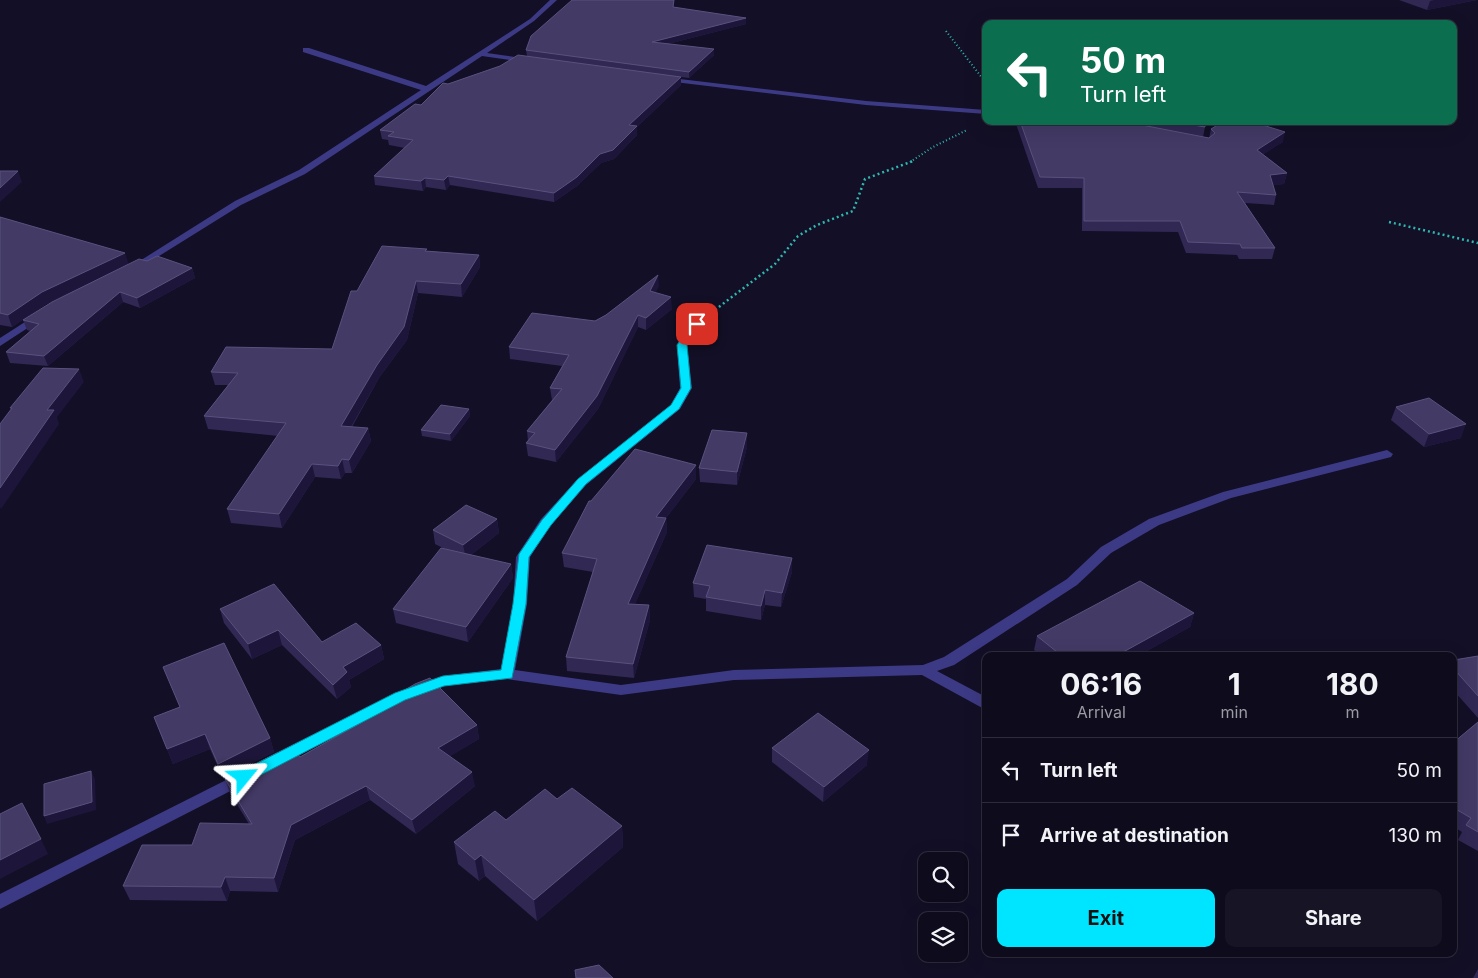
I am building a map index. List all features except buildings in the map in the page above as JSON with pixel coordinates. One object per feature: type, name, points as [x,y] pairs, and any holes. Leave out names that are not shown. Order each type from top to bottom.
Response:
[{"type":"street","points":[[125,272],[238,203],[302,172],[532,20],[554,0]]},
{"type":"street","points":[[306,50],[427,89]]},
{"type":"street","points":[[481,54],[540,62]]},
{"type":"street","points":[[659,78],[912,109],[982,112]]},
{"type":"street","points":[[0,343],[51,308]]},
{"type":"street","points":[[507,674],[520,604],[523,557],[546,522],[582,482],[676,407],[686,388],[682,345],[697,324]]},
{"type":"street","points":[[0,902],[400,697],[443,681],[507,674],[621,690],[734,675],[924,670],[949,661],[1072,582],[1106,550],[1154,522],[1227,495],[1387,454]]},
{"type":"street","points":[[924,670],[982,702]]},
{"type":"path","points":[[946,31],[982,78]]},
{"type":"path","points":[[697,324],[774,264],[798,236],[817,225],[853,211],[865,179],[913,161],[933,147],[969,129]]},
{"type":"path","points":[[1389,222],[1478,243]]},
{"type":"route","points":[[244,777],[400,697],[443,681],[507,674],[520,604],[523,557],[546,522],[582,482],[676,407],[686,388],[682,345],[697,324]]}]
